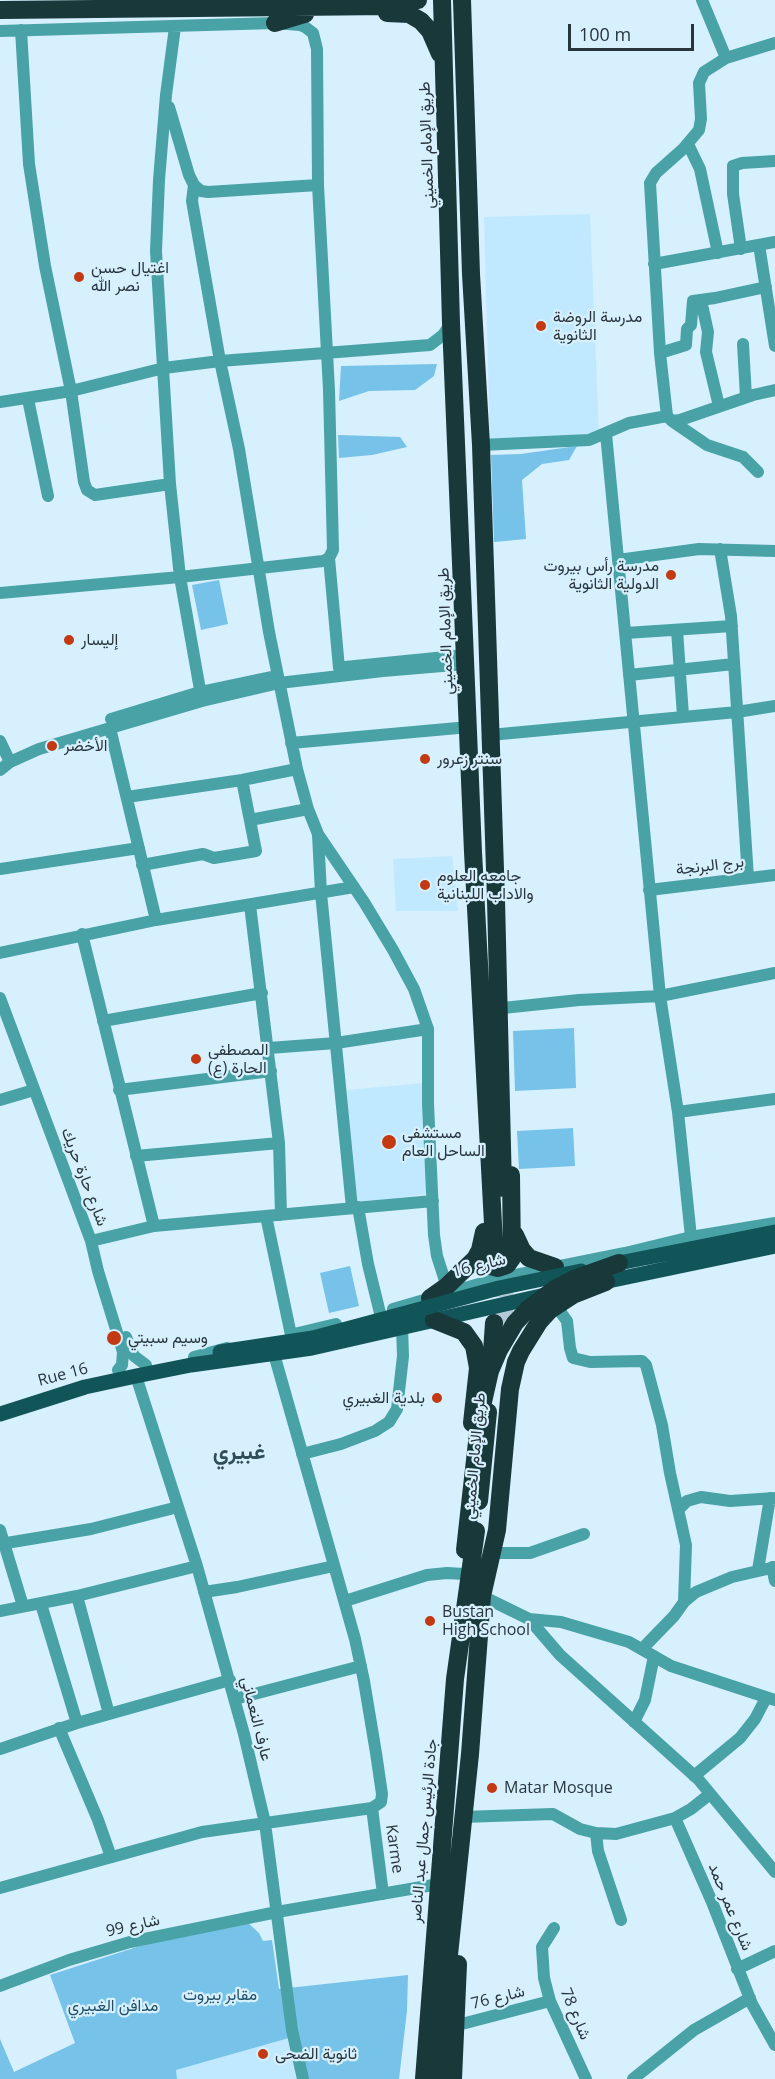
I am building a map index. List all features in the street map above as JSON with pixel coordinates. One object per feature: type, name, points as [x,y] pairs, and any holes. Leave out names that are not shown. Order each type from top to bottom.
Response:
[{"type":"highway","points":[[164,9],[234,15],[391,13],[415,8],[421,5],[423,0]]},
{"type":"highway","name":"طريق الإمام الخميني","points":[[442,0],[451,323],[474,852],[482,1023],[500,1260],[498,986],[494,853],[481,446],[471,274],[462,0]]},
{"type":"highway","points":[[0,10],[164,9],[203,6],[415,8]]},
{"type":"highway","points":[[415,8],[421,21],[434,38],[445,82]]},
{"type":"highway","points":[[275,23],[305,14]]},
{"type":"highway","points":[[456,50],[462,220],[471,274]]},
{"type":"highway","points":[[459,488],[482,487]]},
{"type":"highway","points":[[474,852],[494,853]]},
{"type":"highway","points":[[482,1023],[478,1038],[477,1060],[484,1232],[487,1261],[493,1267],[501,1268],[512,1258],[513,1226],[508,1072],[503,1008],[498,986]]},
{"type":"highway","points":[[513,1226],[519,1245],[525,1254],[555,1268]]},
{"type":"highway","points":[[430,1298],[448,1289],[475,1259],[480,1250],[484,1232]]},
{"type":"highway","points":[[471,1579],[480,1415],[490,1371],[499,1350],[511,1329],[522,1316],[555,1289],[574,1279],[620,1263]]},
{"type":"highway","points":[[510,1389],[516,1362],[539,1322],[556,1306],[573,1295],[606,1282]]},
{"type":"highway","points":[[506,1315],[514,1321],[516,1334],[499,1513],[493,1553],[471,1579],[462,1520],[482,1333],[486,1320],[506,1315]]},
{"type":"highway","points":[[434,1320],[467,1335],[474,1346],[478,1368]]},
{"type":"highway","name":"طريق الإمام الخميني","points":[[471,1579],[499,1324]]},
{"type":"highway","name":"جادة الرئيس جمال عبد الناصر","points":[[424,2079],[437,1904],[447,1883],[462,1817],[470,1754],[471,1579]]},
{"type":"highway","name":"جادة الرئيس جمال عبد الناصر","points":[[436,2079],[455,1679],[471,1579]]},
{"type":"highway","points":[[447,1883],[459,1936],[453,2079]]},
{"type":"highway","points":[[415,2079],[425,1953],[437,1904]]},
{"type":"main road","name":"شارع 16","points":[[139,1369],[220,1352],[281,1344],[329,1334],[499,1288],[775,1232]]},
{"type":"main road","points":[[0,1403],[118,1370],[190,1365],[274,1354],[378,1334],[775,1246]]},
{"type":"main road","points":[[375,1315],[385,1320],[384,1329],[378,1334]]},
{"type":"main road","name":"Rue 16","points":[[0,1414],[139,1369]]},
{"type":"street","points":[[702,0],[726,58]]},
{"type":"street","points":[[0,31],[275,23],[305,27],[315,38],[318,185],[327,355],[333,550],[329,558],[339,668]]},
{"type":"street","points":[[176,27],[166,95],[156,251],[170,484],[180,577],[201,697]]},
{"type":"street","points":[[21,30],[28,164],[45,266],[71,391],[87,490],[95,495],[102,495],[170,484]]},
{"type":"street","points":[[758,472],[742,458],[707,445],[670,419],[660,353],[650,183],[656,173],[688,144],[699,130],[700,78],[711,66],[726,58],[775,43]]},
{"type":"street","points":[[166,95],[174,129],[194,185],[192,201],[220,362],[239,449],[278,680],[308,809],[318,834],[354,887],[406,973],[428,1029],[428,1104],[437,1256],[448,1289]]},
{"type":"street","points":[[688,144],[700,170],[717,253]]},
{"type":"street","points":[[741,249],[733,194],[733,166],[742,163],[775,161]]},
{"type":"street","points":[[194,185],[201,191],[208,192],[318,185]]},
{"type":"street","points":[[654,264],[775,242]]},
{"type":"street","points":[[759,245],[775,346]]},
{"type":"street","points":[[660,353],[686,345],[692,302],[766,287]]},
{"type":"street","points":[[701,300],[708,332],[706,352],[719,406]]},
{"type":"street","points":[[0,402],[71,391],[164,368],[430,345],[443,334],[451,323]]},
{"type":"street","points":[[743,344],[747,397]]},
{"type":"street","points":[[481,446],[583,441],[606,434],[629,423],[670,419],[775,390]]},
{"type":"street","points":[[28,399],[48,496]]},
{"type":"street","points":[[606,434],[660,996],[678,1112],[691,1237]]},
{"type":"street","points":[[618,560],[699,549],[775,551]]},
{"type":"street","points":[[720,549],[732,626],[748,878]]},
{"type":"street","points":[[0,593],[180,577],[323,561],[329,558]]},
{"type":"street","points":[[626,633],[732,626]]},
{"type":"street","points":[[677,630],[682,716]]},
{"type":"street","points":[[278,680],[383,671],[466,659]]},
{"type":"street","points":[[4,762],[37,741],[201,697],[339,668],[466,659]]},
{"type":"street","points":[[629,675],[734,664]]},
{"type":"street","points":[[4,762],[201,697]]},
{"type":"street","points":[[490,735],[737,712],[775,706]]},
{"type":"street","points":[[291,743],[469,727]]},
{"type":"street","points":[[110,728],[156,920]]},
{"type":"street","points":[[0,741],[4,762]]},
{"type":"street","points":[[127,797],[242,780],[297,769]]},
{"type":"street","points":[[142,865],[203,855],[214,858],[256,850],[242,780]]},
{"type":"street","points":[[250,820],[308,809]]},
{"type":"street","points":[[318,834],[321,893],[355,1208],[368,1264],[375,1315]]},
{"type":"street","points":[[0,869],[139,848]]},
{"type":"street","name":"برج البرنجة","points":[[649,890],[775,874]]},
{"type":"street","points":[[0,953],[156,920],[354,887]]},
{"type":"street","points":[[250,905],[272,1071],[279,1143],[281,1215]]},
{"type":"street","points":[[82,934],[154,1226]]},
{"type":"street","points":[[503,1008],[579,1000],[660,996],[775,974]]},
{"type":"street","points":[[103,1021],[262,993]]},
{"type":"street","name":"شارع حارة حريك","points":[[0,998],[91,1241],[105,1268],[114,1310]]},
{"type":"street","points":[[269,1048],[336,1043],[428,1029]]},
{"type":"street","points":[[119,1090],[272,1071]]},
{"type":"street","points":[[0,1100],[34,1090]]},
{"type":"street","points":[[678,1112],[775,1099]]},
{"type":"street","points":[[136,1156],[279,1143]]},
{"type":"street","points":[[91,1241],[154,1226],[433,1201]]},
{"type":"street","points":[[267,1216],[291,1335]]},
{"type":"street","name":"شارع 16","points":[[448,1289],[626,1253],[691,1237],[775,1223]]},
{"type":"street","points":[[194,1357],[375,1315],[430,1298]]},
{"type":"street","points":[[556,1306],[568,1325],[573,1358],[590,1362],[642,1361],[646,1365],[655,1396],[687,1553],[684,1602]]},
{"type":"street","points":[[114,1310],[130,1350],[140,1361],[139,1369]]},
{"type":"street","points":[[114,1310],[123,1352],[122,1365],[118,1370]]},
{"type":"street","points":[[302,1454],[367,1434],[389,1422],[396,1409],[403,1356],[402,1327]]},
{"type":"street","points":[[0,1886],[202,1832],[372,1808],[381,1802],[382,1794],[361,1665],[345,1601],[274,1354]]},
{"type":"street","name":"عارف النعماني","points":[[139,1369],[230,1680],[265,1823],[292,2030],[303,2079]]},
{"type":"street","points":[[679,1509],[687,1501],[701,1497],[730,1501],[773,1498],[758,1570]]},
{"type":"street","points":[[2,1544],[91,1529],[178,1507]]},
{"type":"street","points":[[0,1530],[2,1544],[23,1606]]},
{"type":"street","points":[[493,1553],[530,1553],[584,1534]]},
{"type":"street","points":[[0,1611],[77,1596],[197,1566]]},
{"type":"street","points":[[204,1592],[334,1566]]},
{"type":"street","points":[[643,1648],[674,1616],[684,1602],[696,1592],[773,1567],[775,1581]]},
{"type":"street","points":[[345,1601],[427,1575],[447,1573],[471,1579],[530,1619],[560,1655],[694,1776],[775,1872]]},
{"type":"street","points":[[77,1596],[109,1714]]},
{"type":"street","points":[[41,1604],[77,1723]]},
{"type":"street","points":[[530,1619],[561,1622],[629,1642],[671,1666],[770,1699],[740,1738],[694,1776]]},
{"type":"street","points":[[634,1722],[645,1700],[654,1656]]},
{"type":"street","points":[[235,1699],[361,1665]]},
{"type":"street","points":[[0,1749],[59,1728],[230,1680]]},
{"type":"street","points":[[59,1728],[111,1857]]},
{"type":"street","points":[[462,1817],[553,1814],[580,1829],[615,1834],[675,1818],[710,1794]]},
{"type":"street","name":"Karme","points":[[372,1808],[383,1894]]},
{"type":"street","name":"شارع عمر حمد","points":[[675,1818],[712,1902],[737,1969],[775,2045]]},
{"type":"street","points":[[596,1833],[601,1858],[621,1920]]},
{"type":"street","name":"شارع 99","points":[[0,1986],[69,1960],[130,1942],[277,1912],[447,1883]]},
{"type":"street","name":"شارع 78","points":[[554,1928],[546,1939],[541,1953],[544,1978],[550,2001],[586,2079]]},
{"type":"street","points":[[737,1969],[775,1951]]},
{"type":"street","points":[[633,2079],[694,2030],[750,1998]]},
{"type":"street","name":"شارع 76","points":[[454,2026],[550,2001]]},
{"type":"shaded area","name":"مدرسة الروضة الثانوية","points":[[590,214],[599,434],[490,442],[484,217]]},
{"type":"shaded area","name":"جامعه العلوم والاداب اللبنانية","points":[[452,856],[458,911],[396,911],[393,859]]},
{"type":"shaded area","name":"مستشفى الساحل العام","points":[[424,1083],[428,1194],[357,1203],[347,1090]]},
{"type":"shaded area","name":"ثانوية الضحى","points":[[289,2038],[299,2079],[177,2079],[175,2070]]},
{"type":"green space","points":[[437,364],[434,376],[415,390],[369,391],[339,401],[341,366]]},
{"type":"green space","points":[[338,435],[400,437],[407,447],[372,455],[339,458]]},
{"type":"green space","points":[[577,446],[569,460],[542,464],[522,480],[526,539],[494,542],[491,455],[521,454]]},
{"type":"green space","points":[[219,580],[228,624],[201,630],[192,585]]},
{"type":"green space","points":[[574,1028],[576,1088],[515,1091],[513,1031]]},
{"type":"green space","points":[[573,1128],[575,1166],[519,1169],[517,1131]]},
{"type":"green space","points":[[350,1266],[359,1306],[329,1313],[320,1273]]},
{"type":"green space","name":"مقابر بيروت","points":[[246,1921],[259,1933],[263,1941],[272,1940],[279,1989],[408,1975],[407,2011],[399,2079],[299,2079],[289,2038],[176,2070],[177,2079],[0,2079],[0,2039],[14,2072],[75,2043],[50,1975],[146,1944]]},
{"type":"tunnel","points":[[504,1287],[504,1324]]},
{"type":"place","name":"اغتيال حسن نصر الله","points":[[79,277]]},
{"type":"place","name":"مدرسة الروضة الثانوية","points":[[541,326]]},
{"type":"place","name":"مدرسة رأس بيروت الدولية الثانوية","points":[[671,575]]},
{"type":"place","name":"إليسار","points":[[69,640]]},
{"type":"place","name":"الأخضر","points":[[52,746]]},
{"type":"place","name":"سنتر زعرور","points":[[425,759]]},
{"type":"place","name":"جامعه العلوم والاداب اللبنانية","points":[[425,885]]},
{"type":"place","name":"المصطفى الحارة (ع)","points":[[196,1059]]},
{"type":"place","name":"مستشفى الساحل العام","points":[[389,1142]]},
{"type":"place","name":"وسيم سبيتي","points":[[114,1338]]},
{"type":"place","name":"بلدية الغبيري","points":[[437,1398]]},
{"type":"place","name":"Bustan High School","points":[[430,1621]]},
{"type":"place","name":"Matar Mosque","points":[[492,1788]]},
{"type":"place","name":"ثانوية الضحى","points":[[263,2054]]},
{"type":"district","name":"غبيري","points":[[239,1453]]},
{"type":"park label","name":"مدافن الغبيري","points":[[113,2006]]}]
